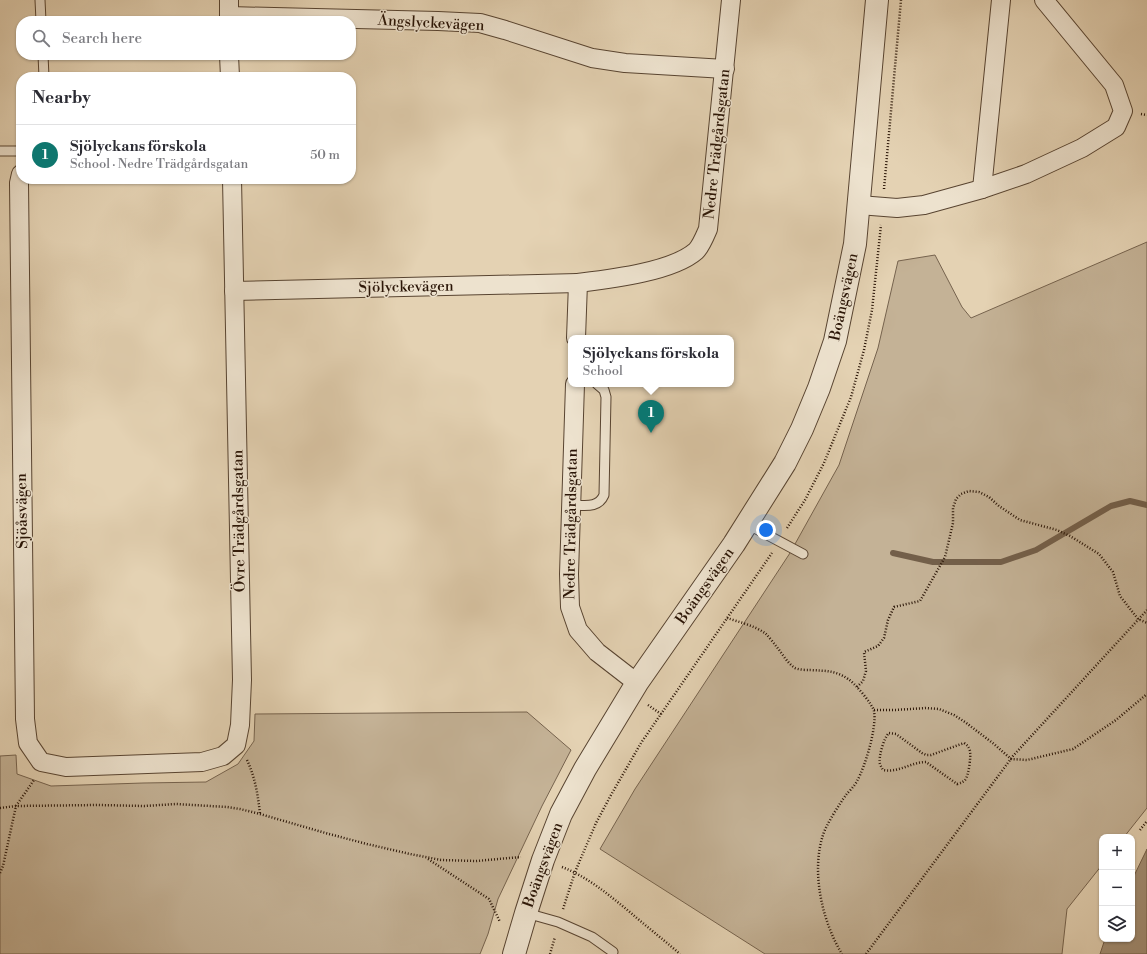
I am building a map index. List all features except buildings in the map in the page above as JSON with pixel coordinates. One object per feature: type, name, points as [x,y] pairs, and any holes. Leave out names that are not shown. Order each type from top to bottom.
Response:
[{"type":"street","name":"Nedre Trädgårdsgatan","points":[[578,283],[646,272],[678,262],[696,250],[708,229],[731,0]]},
{"type":"street","name":"Boängsvägen","points":[[516,944],[543,860],[562,814],[585,769],[637,683],[734,544],[785,463],[802,429],[819,388],[835,341],[855,244],[877,0]]},
{"type":"street","points":[[982,189],[1001,0]]},
{"type":"street","points":[[859,205],[897,208],[924,205],[982,189],[1026,174],[1082,148],[1116,127],[1123,111],[1114,85],[1044,0]]},
{"type":"street","name":"Ängslyckevägen","points":[[229,12],[322,16]]},
{"type":"street","name":"Ängslyckevägen","points":[[356,17],[480,23],[592,58],[624,63],[725,69]]},
{"type":"street","points":[[229,60],[230,72]]},
{"type":"street","name":"Sjöåsvägen","points":[[19,184],[25,718],[28,743],[42,762]]},
{"type":"street","name":"Övre Trädgårdsgatan","points":[[232,184],[242,680],[240,725],[236,745]]},
{"type":"street","points":[[576,335],[578,283]]},
{"type":"street","name":"Sjölyckevägen","points":[[234,291],[578,283]]},
{"type":"street","name":"Nedre Trädgårdsgatan","points":[[575,387],[569,574],[570,607],[578,630],[597,652],[637,683]]},
{"type":"street","points":[[42,762],[66,767],[202,762],[223,756],[236,745]]},
{"type":"lane","points":[[40,0],[41,16]]},
{"type":"lane","points":[[43,60],[44,72]]},
{"type":"lane","points":[[0,151],[16,152]]},
{"type":"lane","points":[[571,505],[597,504],[604,496],[606,397],[604,390],[600,387]]},
{"type":"lane","points":[[747,524],[803,554]]},
{"type":"lane","points":[[526,913],[558,922],[592,937],[613,952]]},
{"type":"path","points":[[857,687],[863,681],[866,671],[864,652],[878,646],[884,638],[888,620],[894,607],[920,600],[938,571],[945,557],[953,524],[953,508],[956,499],[961,494],[969,491],[979,492],[989,496],[999,506],[1020,520],[1057,530],[1070,536],[1099,554],[1113,572],[1120,596],[1138,619],[1147,623]]},
{"type":"path","points":[[866,954],[1011,759],[1147,610]]},
{"type":"path","points":[[726,618],[740,622],[766,634],[789,664],[797,669],[832,671],[849,679],[865,696],[874,710],[874,724],[871,743],[866,760],[857,782],[845,796],[823,833],[819,849],[818,870],[824,915],[835,942],[842,954]]},
{"type":"path","points":[[874,710],[939,709],[954,715],[965,722],[1011,759],[1027,760],[1073,749],[1116,720],[1147,694]]},
{"type":"path","points":[[889,733],[896,734],[926,755],[931,755],[964,743],[969,750],[970,755],[967,776],[961,783],[957,784],[930,766],[926,762],[922,762],[894,771],[883,770],[879,762],[886,736],[889,733]]},
{"type":"path","points":[[236,745],[246,757],[252,770],[258,796],[260,814]]},
{"type":"path","points":[[0,874],[16,806],[35,778],[42,762]]},
{"type":"path","points":[[0,808],[16,806],[144,806],[176,804],[240,808],[374,846],[441,860],[476,861],[527,856],[534,857],[575,872],[588,879],[680,954]]},
{"type":"path","points":[[1140,830],[1147,821]]},
{"type":"path","points":[[426,857],[489,899],[502,926],[516,944]]},
{"type":"shaded area","points":[[1147,242],[1147,808],[1126,834],[1099,834],[1099,869],[1067,909],[1062,954],[765,954],[600,849],[635,789],[790,553],[839,465],[878,348],[898,261],[935,255],[962,307],[971,318]]},
{"type":"shaded area","points":[[527,712],[571,750],[542,806],[498,899],[488,934],[480,954],[0,954],[0,756],[16,755],[17,774],[51,786],[206,782],[238,764],[254,741],[255,714]]},
{"type":"shaded area","points":[[1147,849],[1147,954],[1100,954],[1104,942],[1135,942],[1135,874]]},
{"type":"waterway","points":[[893,553],[933,562],[1001,562],[1036,550],[1111,506],[1130,501],[1147,505]]},
{"type":"place","name":"Sjölyckans förskola","points":[[651,433]]}]
